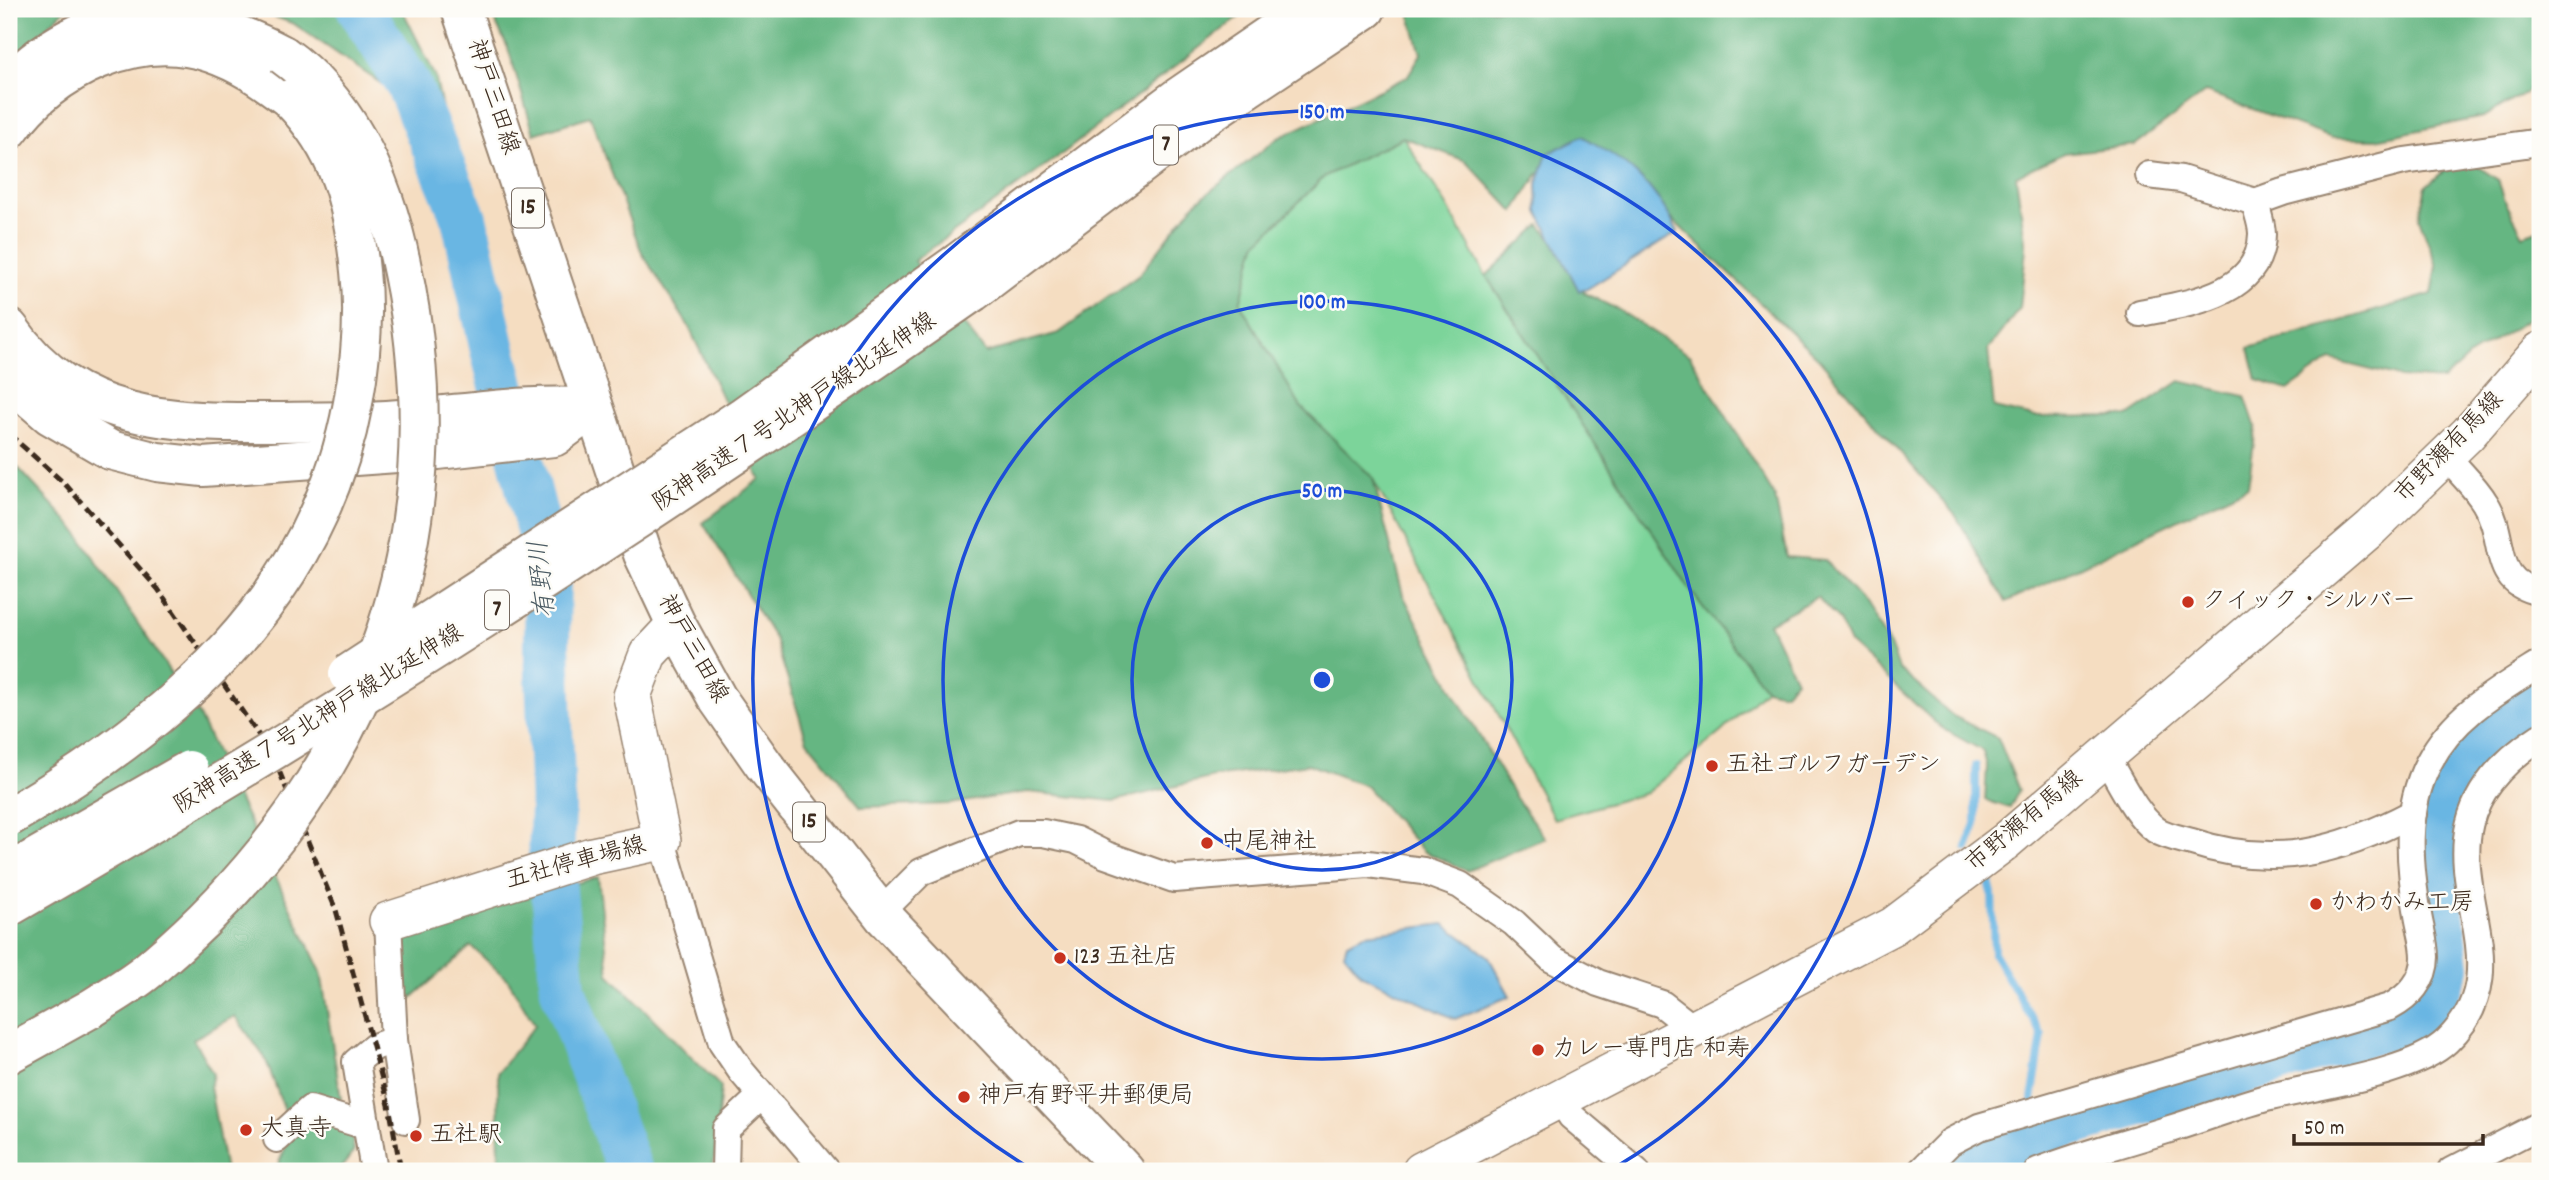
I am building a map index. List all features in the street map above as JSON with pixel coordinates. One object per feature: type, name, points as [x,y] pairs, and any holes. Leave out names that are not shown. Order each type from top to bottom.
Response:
[{"type":"main road","name":"神戸三田線","points":[[461,9],[643,554],[676,624],[717,698],[764,765],[884,917],[1119,1169]]},
{"type":"main road","name":"7","points":[[966,277],[1177,98],[1307,9]]},
{"type":"main road","name":"7","points":[[966,277],[1366,9]]},
{"type":"main road","points":[[9,84],[57,44],[86,30],[112,22],[161,16],[238,32],[283,55],[304,70],[344,118],[372,170],[399,251],[408,295],[419,402],[420,460],[414,516],[397,598],[371,677],[342,734],[312,784],[267,848],[217,908],[150,969],[92,1008],[14,1051]]},
{"type":"main road","points":[[9,130],[39,93],[79,68],[120,52],[179,47],[208,52],[236,63],[290,99],[323,136],[334,158],[355,227],[363,326],[349,429],[337,471],[316,523],[284,581],[234,645],[176,701],[113,750],[9,817]]},
{"type":"main road","name":"阪神高速７号北神戸線北延伸線","points":[[9,873],[288,714],[742,417],[966,277]]},
{"type":"main road","name":"阪神高速７号北神戸線北延伸線","points":[[9,907],[287,743],[663,503],[966,277]]},
{"type":"main road","points":[[9,328],[41,368],[67,387],[100,403],[140,414],[177,421],[216,422],[386,420],[436,433]]},
{"type":"main road","name":"市野瀬有馬線","points":[[1421,1171],[1893,926],[2006,841],[2371,528],[2447,457],[2540,351]]},
{"type":"main road","points":[[9,380],[50,415],[110,450],[157,462],[216,466],[436,433],[551,421],[593,408]]},
{"type":"main road","name":"五社停車場線","points":[[388,921],[592,856],[662,841],[632,696],[648,654],[676,624]]},
{"type":"street","points":[[2149,175],[2181,179],[2255,202],[2283,192],[2404,162],[2540,142]]},
{"type":"street","points":[[2140,313],[2222,293],[2240,279],[2255,262],[2262,234],[2255,202]]},
{"type":"street","points":[[2447,457],[2486,504],[2509,578],[2521,589],[2540,592]]},
{"type":"street","points":[[1921,1171],[1950,1142],[1979,1127],[2390,1007],[2403,1000],[2413,990],[2425,958],[2411,873],[2413,813],[2429,762],[2466,713],[2540,664]]},
{"type":"street","points":[[2038,1171],[2084,1153],[2264,1099],[2401,1065],[2445,1043],[2462,1025],[2481,980],[2478,939],[2464,857],[2469,820],[2487,782],[2518,751],[2540,737]]},
{"type":"street","points":[[2104,755],[2140,812],[2157,831],[2229,854],[2261,857],[2344,844],[2413,813]]},
{"type":"street","points":[[884,917],[892,901],[921,872],[1019,833],[1043,833],[1076,840],[1106,855],[1174,879],[1368,864],[1423,871],[1460,885],[1514,923],[1552,959],[1598,983],[1662,1004],[1694,1029]]},
{"type":"street","points":[[662,841],[722,1043],[761,1096],[826,1171]]},
{"type":"street","points":[[388,921],[394,1040],[406,1120]]},
{"type":"street","points":[[374,1171],[356,1062],[374,1047],[394,1040]]},
{"type":"street","points":[[725,1171],[726,1129],[761,1096]]},
{"type":"street","points":[[1560,1098],[1571,1116],[1636,1171]]},
{"type":"street","points":[[277,1139],[310,1109],[366,1126]]},
{"type":"street","points":[[2451,1171],[2540,1125]]},
{"type":"green space","points":[[9,9],[66,9],[9,63]]},
{"type":"green space","points":[[254,9],[402,9],[435,75],[446,128],[294,24]]},
{"type":"green space","points":[[489,9],[1249,9],[1066,151],[914,261],[986,353],[1059,333],[1139,275],[1194,204],[1278,138],[1407,77],[1421,54],[1408,9],[2540,9],[2540,79],[2527,92],[2483,117],[2376,139],[2332,138],[2206,92],[2135,145],[2064,153],[2016,176],[2026,248],[2020,308],[1988,349],[1994,408],[2034,417],[2128,416],[2180,381],[2245,396],[2256,428],[2248,486],[2006,602],[1956,516],[1819,359],[1594,145],[1538,174],[1514,212],[1466,161],[1403,137],[1325,176],[1256,244],[1240,303],[1300,406],[1373,478],[1403,595],[1457,698],[1516,798],[1545,838],[1467,871],[1423,851],[1366,786],[1308,764],[1214,777],[1114,801],[1028,792],[950,804],[861,807],[807,741],[775,639],[703,523],[760,479],[688,325],[642,253],[590,116],[534,134],[508,48]]},
{"type":"green space","points":[[1403,137],[1447,206],[1486,276],[1690,590],[1766,689],[1721,732],[1646,793],[1554,819],[1373,479],[1300,406],[1240,303],[1256,244],[1325,176]]},
{"type":"green space","points":[[2474,164],[2498,180],[2506,203],[2523,235],[2540,229],[2540,312],[2469,356],[2443,380],[2400,377],[2331,360],[2288,390],[2257,380],[2249,348],[2432,294],[2437,266],[2419,218],[2426,186],[2451,165]]},
{"type":"green space","points":[[1540,225],[1563,254],[1584,293],[1619,310],[1690,356],[1775,497],[1787,557],[1825,560],[1861,600],[1890,645],[1899,669],[1953,716],[1998,738],[2019,790],[2010,808],[1985,800],[1987,766],[1983,751],[1940,727],[1850,644],[1839,620],[1817,597],[1769,623],[1796,680],[1784,693],[1766,689],[1690,590],[1486,276]]},
{"type":"green space","points":[[9,458],[75,529],[198,714],[321,972],[341,1099],[312,1098],[286,1114],[265,1058],[235,1016],[193,1039],[213,1074],[210,1087],[225,1171],[9,1171]]},
{"type":"green space","points":[[598,877],[609,974],[721,1087],[713,1171],[499,1171],[498,1072],[535,1025],[508,980],[471,946],[408,1001],[399,932]]},
{"type":"green space","points":[[311,1122],[351,1131],[354,1151],[339,1171],[275,1171],[288,1142]]},
{"type":"water","points":[[1582,136],[1613,155],[1638,176],[1660,201],[1678,232],[1587,289],[1579,291],[1538,212],[1537,184],[1547,154]]},
{"type":"water","points":[[1444,924],[1488,956],[1510,996],[1455,1019],[1362,975],[1344,953],[1347,943],[1366,934]]},
{"type":"waterway","name":"有野川","points":[[360,9],[408,84],[464,218],[492,346],[548,566],[547,645],[553,809],[551,858],[563,990],[630,1171]]},
{"type":"waterway","points":[[1965,1171],[2018,1140],[2400,1024],[2431,1006],[2447,967],[2432,833],[2443,784],[2474,739],[2540,688]]},
{"type":"waterway","points":[[1967,848],[1976,824],[1976,766]]},
{"type":"waterway","points":[[1987,873],[1992,893],[1994,954],[2042,1035],[2032,1100]]},
{"type":"waterway","points":[[2018,1140],[2028,1120]]},
{"type":"railway","points":[[9,434],[65,484],[158,589],[273,756],[336,910],[389,1105],[401,1171]]},
{"type":"place","name":"クイック・シルバー","points":[[2188,602]]},
{"type":"place","name":"五社ゴルフガーデン","points":[[1712,766]]},
{"type":"place","name":"中尾神社","points":[[1207,843]]},
{"type":"place","name":"かわかみ工房","points":[[2316,904]]},
{"type":"place","name":"123 五社店","points":[[1060,958]]},
{"type":"place","name":"カレー専門店 和寿","points":[[1538,1050]]},
{"type":"place","name":"神戸有野平井郵便局","points":[[964,1097]]},
{"type":"place","name":"大真寺","points":[[246,1130]]},
{"type":"place","name":"五社駅","points":[[416,1136]]}]
